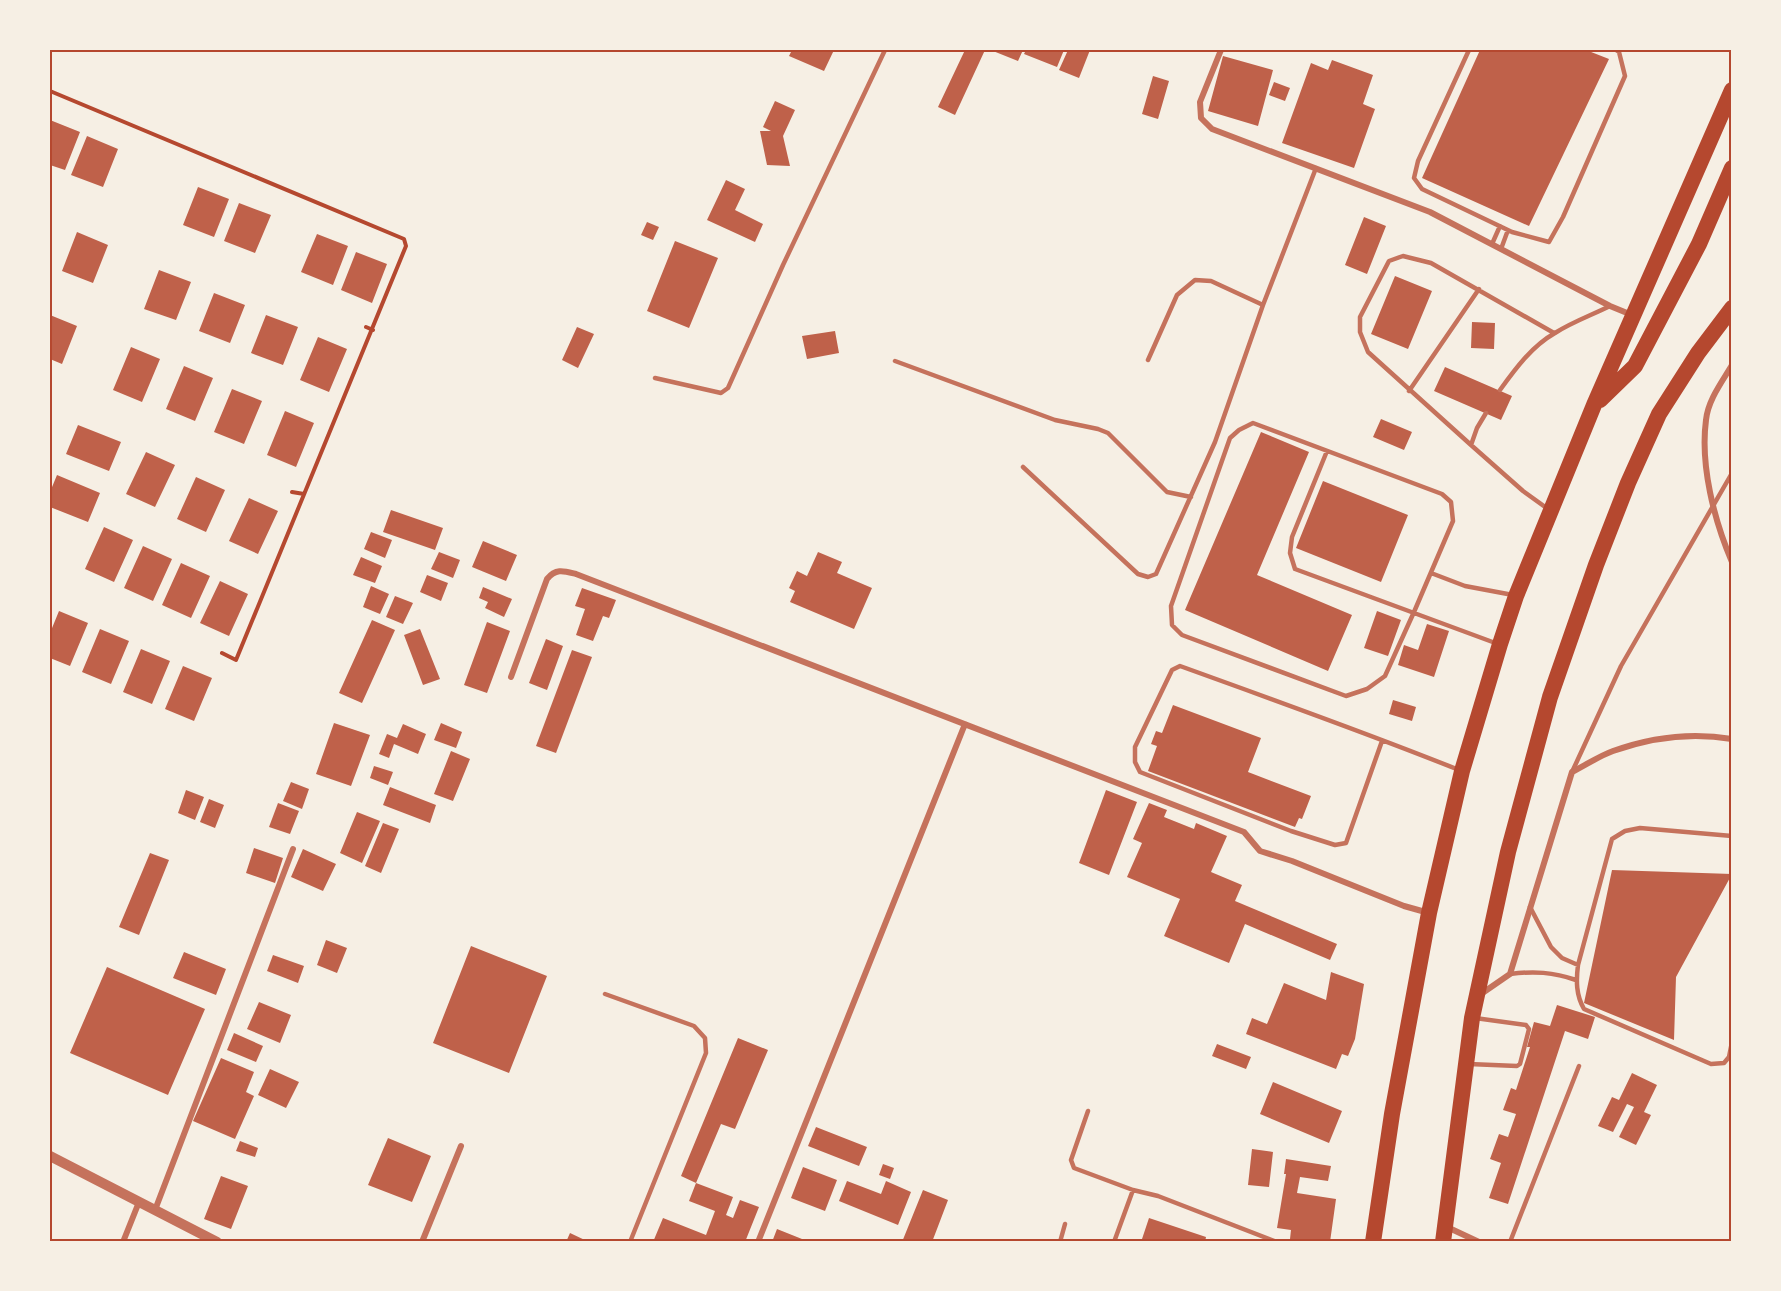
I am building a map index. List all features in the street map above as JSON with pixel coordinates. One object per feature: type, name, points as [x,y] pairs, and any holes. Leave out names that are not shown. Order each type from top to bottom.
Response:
[{"type":"highway","points":[[1373,1242],[1392,1114],[1430,913],[1462,771],[1500,644],[1515,596],[1594,405],[1731,90]]},
{"type":"highway","points":[[1594,405],[1635,366],[1699,244],[1731,168]]},
{"type":"highway","points":[[1444,1234],[1472,1018],[1508,852],[1550,697],[1596,565],[1628,483],[1659,414],[1698,353],[1731,309],[1731,303]]},
{"type":"street","points":[[1221,50],[1200,102],[1201,118],[1212,129],[1430,212],[1610,306],[1633,315]]},
{"type":"street","points":[[1730,558],[1712,501],[1705,460],[1706,419],[1712,398],[1731,365]]},
{"type":"street","points":[[511,677],[547,579],[552,573],[561,570],[1244,832],[1260,851],[1292,861],[1404,906],[1430,913]]},
{"type":"street","points":[[758,1242],[965,724]]},
{"type":"street","points":[[1478,996],[1510,974],[1572,772],[1611,752],[1644,741],[1678,736],[1709,735],[1731,739]]},
{"type":"street","points":[[155,1210],[293,849]]},
{"type":"street","points":[[422,1242],[461,1146]]},
{"type":"street","points":[[50,1156],[217,1242]]},
{"type":"street","points":[[123,1242],[138,1202]]},
{"type":"street","points":[[1444,1234],[1479,1242]]},
{"type":"lane","points":[[654,378],[721,393],[728,388],[885,50]]},
{"type":"lane","points":[[1469,50],[1418,161],[1413,178],[1422,189],[1508,230],[1549,242],[1563,217],[1625,76],[1619,52],[1616,50]]},
{"type":"lane","points":[[1023,467],[1131,568],[1143,576],[1152,576],[1160,568],[1215,442],[1263,305],[1316,168]]},
{"type":"lane","points":[[1492,244],[1500,226]]},
{"type":"lane","points":[[1501,249],[1508,230]]},
{"type":"lane","points":[[1550,511],[1523,491],[1368,352],[1360,332],[1360,317],[1389,261],[1403,256],[1431,263],[1554,333]]},
{"type":"lane","points":[[1148,360],[1177,295],[1195,280],[1211,281],[1263,305]]},
{"type":"lane","points":[[1409,391],[1479,289]]},
{"type":"lane","points":[[1500,390],[1533,350],[1554,333],[1610,306]]},
{"type":"lane","points":[[895,361],[1055,420],[1108,433],[1167,492],[1191,497]]},
{"type":"lane","points":[[1471,445],[1486,413]]},
{"type":"lane","points":[[1253,423],[1442,494],[1451,502],[1453,520],[1431,573],[1385,676],[1367,689],[1346,696],[1182,635],[1172,626],[1171,606],[1230,438],[1253,423]]},
{"type":"lane","points":[[1327,451],[1292,537],[1290,553],[1295,569],[1500,644]]},
{"type":"lane","points":[[1572,772],[1621,666],[1731,473]]},
{"type":"lane","points":[[1431,573],[1465,586],[1515,596]]},
{"type":"lane","points":[[1382,741],[1346,843],[1335,845],[1291,831],[1140,772],[1136,762],[1135,747],[1172,670],[1180,666],[1382,741],[1462,771]]},
{"type":"lane","points":[[1731,836],[1640,828],[1625,831],[1612,839],[1576,980],[1579,1001],[1584,1009],[1711,1064],[1724,1063],[1729,1057],[1731,1042]]},
{"type":"lane","points":[[1530,907],[1551,947],[1562,958],[1578,966]]},
{"type":"lane","points":[[1510,974],[1533,971],[1576,980]]},
{"type":"lane","points":[[605,994],[694,1026],[705,1038],[706,1053],[630,1242]]},
{"type":"lane","points":[[1466,1064],[1517,1066],[1520,1064],[1529,1029],[1526,1025],[1472,1018]]},
{"type":"lane","points":[[1510,1242],[1579,1066]]},
{"type":"lane","points":[[1088,1111],[1071,1160],[1074,1168],[1165,1199],[1277,1242]]},
{"type":"lane","points":[[1114,1242],[1133,1190]]},
{"type":"lane","points":[[1060,1242],[1065,1224]]},
{"type":"path","points":[[50,91],[404,239],[406,246],[373,330],[236,660],[222,653]]},
{"type":"path","points":[[366,327],[373,330]]},
{"type":"path","points":[[292,492],[304,494]]},
{"type":"building","points":[[792,50],[834,50],[824,71],[789,56]]},
{"type":"building","points":[[965,50],[985,50],[955,115],[938,107]]},
{"type":"building","points":[[994,50],[1023,50],[1018,61]]},
{"type":"building","points":[[1026,50],[1064,50],[1057,67],[1024,54]]},
{"type":"building","points":[[1068,50],[1090,50],[1079,78],[1059,70]]},
{"type":"building","points":[[1480,50],[1586,50],[1609,59],[1529,226],[1422,178]]},
{"type":"building","points":[[1223,56],[1273,70],[1258,126],[1208,111]]},
{"type":"building","points":[[1332,60],[1373,75],[1363,104],[1375,109],[1354,168],[1282,143],[1311,63],[1328,70]]},
{"type":"building","points":[[1153,76],[1169,81],[1158,119],[1142,114]]},
{"type":"building","points":[[1274,82],[1290,88],[1285,101],[1269,95]]},
{"type":"building","points":[[775,101],[795,110],[783,136],[790,166],[767,165],[760,131],[771,131],[763,127]]},
{"type":"building","points":[[50,120],[80,132],[65,170],[50,165]]},
{"type":"building","points":[[87,136],[118,149],[103,187],[71,175]]},
{"type":"building","points":[[726,180],[745,189],[735,210],[763,224],[755,242],[707,220]]},
{"type":"building","points":[[198,187],[229,199],[214,237],[183,225]]},
{"type":"building","points":[[239,203],[271,215],[255,253],[224,241]]},
{"type":"building","points":[[1364,217],[1386,226],[1367,274],[1345,265]]},
{"type":"building","points":[[647,222],[659,227],[653,240],[641,235]]},
{"type":"building","points":[[77,232],[108,245],[93,283],[62,271]]},
{"type":"building","points":[[317,234],[348,246],[333,285],[301,272]]},
{"type":"building","points":[[675,241],[718,258],[689,328],[647,311]]},
{"type":"building","points":[[356,252],[387,264],[372,303],[341,290]]},
{"type":"building","points":[[159,270],[191,282],[176,320],[144,309]]},
{"type":"building","points":[[1395,276],[1432,291],[1408,349],[1371,334]]},
{"type":"building","points":[[214,293],[245,305],[230,343],[199,331]]},
{"type":"building","points":[[50,315],[77,326],[62,364],[50,359]]},
{"type":"building","points":[[266,315],[298,327],[283,365],[251,353]]},
{"type":"building","points":[[1472,322],[1495,323],[1494,349],[1471,348]]},
{"type":"building","points":[[577,327],[594,334],[578,368],[562,360]]},
{"type":"building","points":[[835,331],[839,353],[807,359],[802,336]]},
{"type":"building","points":[[318,337],[347,349],[329,392],[300,380]]},
{"type":"building","points":[[131,347],[160,359],[142,402],[113,390]]},
{"type":"building","points":[[184,366],[213,378],[195,421],[166,409]]},
{"type":"building","points":[[1445,367],[1512,396],[1501,420],[1434,391]]},
{"type":"building","points":[[232,389],[262,401],[244,444],[214,432]]},
{"type":"building","points":[[285,411],[314,423],[296,467],[267,455]]},
{"type":"building","points":[[1381,419],[1412,432],[1404,450],[1373,437]]},
{"type":"building","points":[[78,425],[121,442],[109,471],[66,454]]},
{"type":"building","points":[[1261,432],[1309,452],[1257,575],[1352,615],[1328,671],[1185,610]]},
{"type":"building","points":[[146,452],[175,465],[155,507],[126,494]]},
{"type":"building","points":[[57,475],[100,493],[88,522],[50,507],[50,492]]},
{"type":"building","points":[[196,477],[225,490],[206,532],[177,519]]},
{"type":"building","points":[[1323,481],[1408,515],[1381,582],[1296,548]]},
{"type":"building","points":[[249,498],[278,511],[258,554],[229,541]]},
{"type":"building","points":[[391,510],[443,528],[435,550],[383,532]]},
{"type":"building","points":[[104,527],[133,540],[114,582],[85,569]]},
{"type":"building","points":[[371,532],[392,540],[385,558],[364,549]]},
{"type":"building","points":[[483,541],[517,555],[506,581],[472,567]]},
{"type":"building","points":[[143,546],[172,559],[153,601],[124,588]]},
{"type":"building","points":[[439,552],[460,560],[453,578],[431,569]]},
{"type":"building","points":[[818,552],[842,562],[837,573],[872,588],[854,629],[790,602],[795,591],[789,588],[797,571],[807,576]]},
{"type":"building","points":[[361,557],[382,566],[375,583],[353,575]]},
{"type":"building","points":[[181,563],[210,576],[191,618],[162,605]]},
{"type":"building","points":[[427,575],[448,583],[441,601],[420,592]]},
{"type":"building","points":[[220,581],[248,594],[229,636],[200,623]]},
{"type":"building","points":[[371,586],[389,594],[380,614],[363,607]]},
{"type":"building","points":[[483,587],[512,599],[504,617],[485,608],[488,602],[479,598]]},
{"type":"building","points":[[582,588],[616,600],[609,618],[603,616],[593,641],[576,635],[585,609],[575,606]]},
{"type":"building","points":[[395,596],[413,603],[403,624],[386,617]]},
{"type":"building","points":[[59,611],[88,623],[70,666],[50,658],[50,633]]},
{"type":"building","points":[[1377,611],[1401,620],[1388,656],[1364,648]]},
{"type":"building","points":[[372,620],[395,630],[362,703],[339,693]]},
{"type":"building","points":[[487,622],[510,631],[487,693],[464,685]]},
{"type":"building","points":[[1427,624],[1449,631],[1434,677],[1398,665],[1404,645],[1418,650]]},
{"type":"building","points":[[100,629],[129,641],[111,684],[82,672]]},
{"type":"building","points":[[420,629],[440,679],[423,685],[404,635]]},
{"type":"building","points":[[546,639],[563,646],[547,690],[529,683]]},
{"type":"building","points":[[141,649],[170,661],[152,704],[123,692]]},
{"type":"building","points":[[572,650],[592,657],[556,753],[536,746]]},
{"type":"building","points":[[183,666],[212,678],[194,721],[165,709]]},
{"type":"building","points":[[1393,700],[1416,707],[1412,721],[1389,714]]},
{"type":"building","points":[[1173,705],[1261,738],[1248,772],[1311,796],[1302,819],[1299,818],[1295,827],[1148,771],[1157,746],[1151,744],[1156,731],[1162,733]]},
{"type":"building","points":[[334,723],[370,735],[351,786],[316,774]]},
{"type":"building","points":[[441,723],[462,732],[456,748],[434,740]]},
{"type":"building","points":[[403,724],[426,734],[418,754],[394,744],[389,758],[379,754],[387,734],[397,738]]},
{"type":"building","points":[[451,751],[470,759],[453,801],[434,794]]},
{"type":"building","points":[[374,766],[393,772],[388,785],[370,778]]},
{"type":"building","points":[[291,782],[309,789],[302,809],[283,801]]},
{"type":"building","points":[[390,787],[436,805],[430,823],[383,805]]},
{"type":"building","points":[[186,790],[204,797],[195,820],[178,813]]},
{"type":"building","points":[[1106,790],[1137,802],[1109,875],[1079,863]]},
{"type":"building","points":[[209,799],[224,805],[215,828],[200,822]]},
{"type":"building","points":[[278,803],[299,811],[290,834],[269,827]]},
{"type":"building","points":[[1149,803],[1167,810],[1164,817],[1194,829],[1196,823],[1227,836],[1211,872],[1242,885],[1235,901],[1337,944],[1330,960],[1245,924],[1229,963],[1164,936],[1180,899],[1127,877],[1142,843],[1133,839]]},
{"type":"building","points":[[357,812],[380,821],[362,863],[340,853]]},
{"type":"building","points":[[383,823],[399,829],[381,873],[365,866]]},
{"type":"building","points":[[254,848],[283,858],[275,883],[246,873]]},
{"type":"building","points":[[303,849],[336,864],[323,891],[291,877]]},
{"type":"building","points":[[150,853],[169,860],[139,935],[119,927]]},
{"type":"building","points":[[1612,870],[1732,874],[1676,977],[1674,1040],[1584,1003]]},
{"type":"building","points":[[326,940],[347,948],[337,973],[317,965]]},
{"type":"building","points":[[471,946],[547,976],[509,1073],[433,1043]]},
{"type":"building","points":[[184,952],[226,969],[216,995],[173,978]]},
{"type":"building","points":[[273,955],[304,966],[298,983],[267,971]]},
{"type":"building","points":[[107,967],[205,1009],[168,1095],[70,1053]]},
{"type":"building","points":[[1331,972],[1364,984],[1355,1039],[1348,1056],[1342,1054],[1336,1069],[1246,1034],[1252,1018],[1267,1024],[1284,983],[1326,1000]]},
{"type":"building","points":[[259,1002],[291,1015],[280,1043],[247,1029]]},
{"type":"building","points":[[1557,1005],[1595,1017],[1588,1039],[1565,1031],[1508,1204],[1489,1198],[1501,1163],[1490,1159],[1499,1134],[1508,1137],[1516,1114],[1503,1110],[1511,1088],[1516,1090],[1530,1047],[1527,1047],[1534,1022],[1550,1026]]},
{"type":"building","points":[[234,1033],[263,1046],[256,1062],[227,1050]]},
{"type":"building","points":[[738,1038],[768,1050],[735,1129],[721,1124],[696,1183],[681,1176]]},
{"type":"building","points":[[1217,1044],[1251,1057],[1246,1069],[1212,1056]]},
{"type":"building","points":[[221,1058],[254,1072],[246,1092],[254,1096],[235,1139],[193,1121]]},
{"type":"building","points":[[270,1069],[299,1082],[286,1108],[258,1095]]},
{"type":"building","points":[[1632,1073],[1657,1085],[1644,1112],[1651,1115],[1636,1145],[1619,1137],[1634,1107],[1627,1104],[1613,1132],[1598,1126],[1612,1097],[1619,1100]]},
{"type":"building","points":[[1273,1082],[1342,1111],[1329,1143],[1260,1114]]},
{"type":"building","points":[[816,1127],[867,1147],[859,1166],[808,1146]]},
{"type":"building","points":[[388,1138],[431,1156],[412,1202],[368,1185]]},
{"type":"building","points":[[240,1141],[258,1148],[255,1157],[236,1151]]},
{"type":"building","points":[[1252,1149],[1273,1152],[1269,1187],[1248,1185]]},
{"type":"building","points":[[1286,1159],[1331,1166],[1328,1181],[1300,1177],[1297,1193],[1336,1199],[1330,1242],[1290,1239],[1291,1230],[1277,1228],[1286,1174],[1284,1174]]},
{"type":"building","points":[[883,1164],[894,1168],[890,1179],[879,1175]]},
{"type":"building","points":[[803,1167],[837,1180],[825,1211],[791,1198]]},
{"type":"building","points":[[221,1176],[248,1186],[231,1229],[204,1219]]},
{"type":"building","points":[[847,1181],[881,1194],[886,1181],[911,1192],[898,1225],[839,1201]]},
{"type":"building","points":[[696,1183],[733,1197],[726,1215],[733,1218],[740,1200],[759,1207],[745,1242],[653,1242],[663,1218],[706,1235],[715,1211],[689,1201]]},
{"type":"building","points":[[923,1190],[948,1200],[932,1242],[902,1242]]},
{"type":"building","points":[[1149,1218],[1206,1237],[1205,1242],[1141,1242]]},
{"type":"building","points":[[777,1229],[807,1241],[807,1242],[772,1242]]},
{"type":"building","points":[[570,1233],[589,1242],[566,1242]]}]
